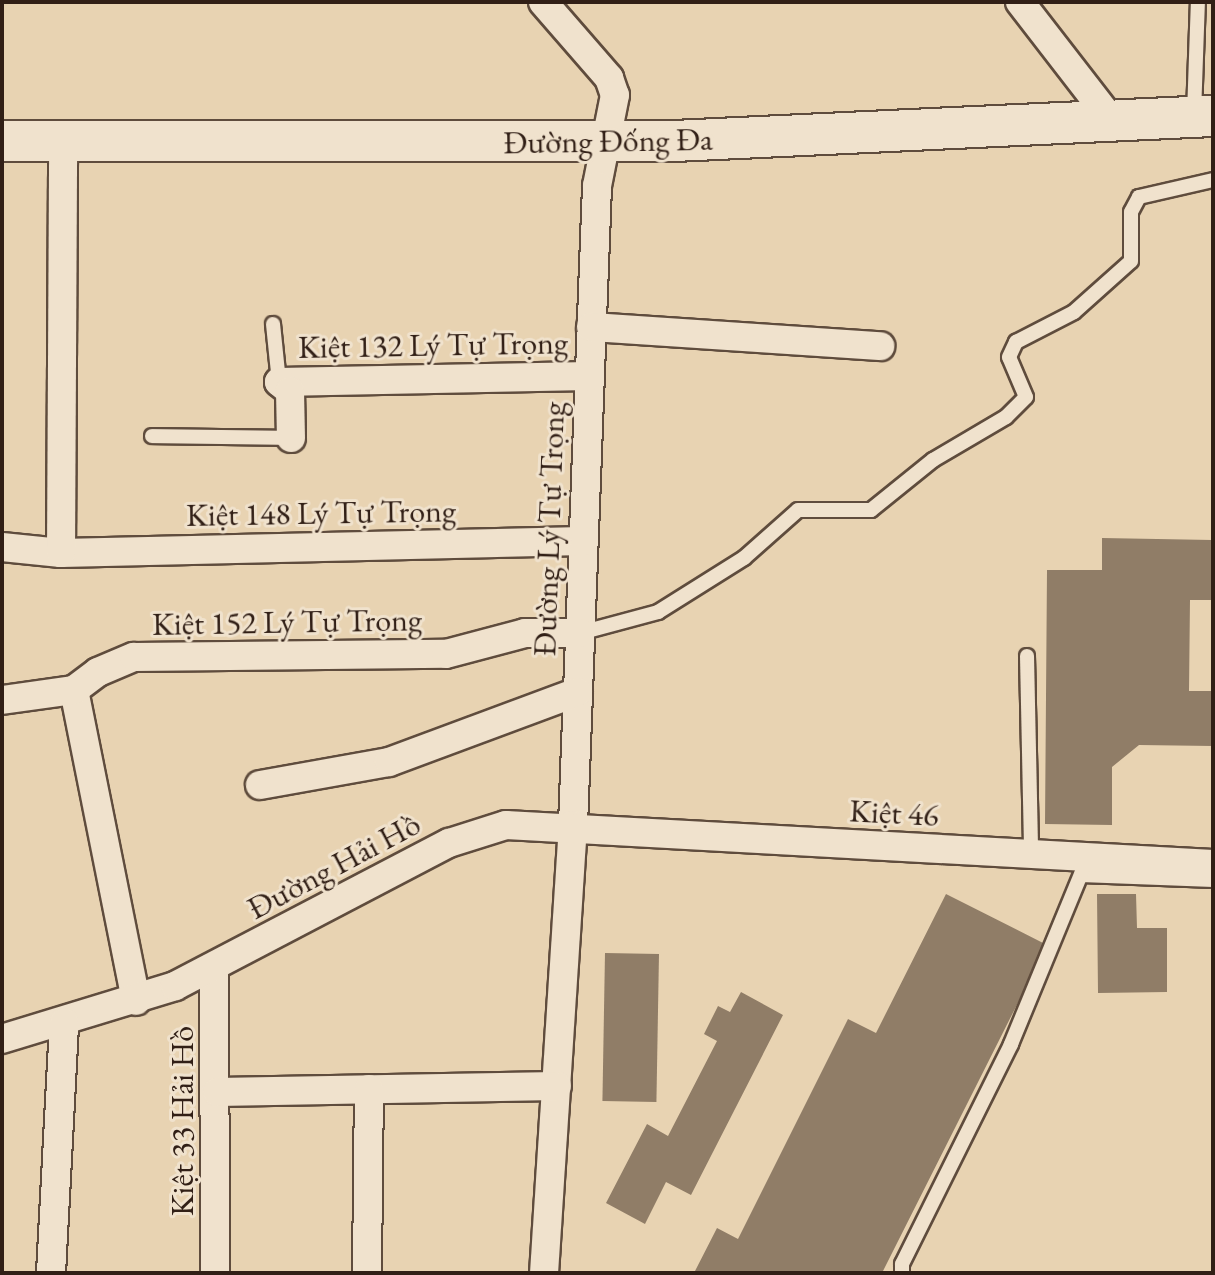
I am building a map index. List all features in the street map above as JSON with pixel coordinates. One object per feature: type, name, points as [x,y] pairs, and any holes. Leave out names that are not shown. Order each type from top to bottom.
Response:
[{"type":"main road","name":"Đường Đống Đa","points":[[2,141],[603,143],[1203,116]]},
{"type":"street","name":"Đường Lý Tự Trọng","points":[[543,2],[612,85],[615,95],[603,143],[591,327],[573,825],[544,1273]]},
{"type":"street","points":[[1020,2],[1112,121]]},
{"type":"street","points":[[61,553],[63,140]]},
{"type":"street","points":[[591,327],[880,346]]},
{"type":"street","name":"Kiệt 132 Lý Tự Trọng","points":[[279,382],[589,376]]},
{"type":"street","points":[[279,382],[290,391],[291,438]]},
{"type":"street","name":"Kiệt 148 Lý Tự Trọng","points":[[2,547],[61,553],[583,541]]},
{"type":"street","name":"Kiệt 152 Lý Tự Trọng","points":[[2,700],[74,690],[98,672],[134,657],[446,654],[525,633],[580,633]]},
{"type":"street","points":[[74,690],[136,1001]]},
{"type":"street","points":[[260,785],[389,762],[577,692]]},
{"type":"street","name":"Đường Hải Hồ","points":[[2,1039],[136,1001],[214,969],[469,835],[506,825],[573,825]]},
{"type":"street","name":"Kiệt 46","points":[[573,825],[614,833],[1031,854],[1084,866],[1213,864]]},
{"type":"street","name":"Kiệt 33 Hải Hồ","points":[[214,969],[217,1092],[215,1273]]},
{"type":"street","points":[[51,1273],[64,1022]]},
{"type":"street","points":[[217,1092],[557,1086]]},
{"type":"street","points":[[367,1273],[369,1089]]},
{"type":"lane","points":[[1198,2],[1203,116]]},
{"type":"lane","points":[[580,633],[658,612],[744,558],[798,510],[871,510],[933,460],[1006,417],[1026,397],[1009,357],[1016,342],[1074,312],[1131,261],[1131,212],[1139,197],[1213,180]]},
{"type":"lane","points":[[273,324],[279,382]]},
{"type":"lane","points":[[152,436],[291,438]]},
{"type":"lane","points":[[1027,656],[1031,854]]},
{"type":"lane","points":[[902,1273],[902,1264],[1011,1044],[1084,866],[1213,880]]},
{"type":"building","points":[[1102,538],[1212,540],[1212,600],[1190,600],[1189,691],[1213,691],[1213,746],[1139,745],[1112,767],[1112,825],[1045,824],[1047,570],[1102,570]]},
{"type":"building","points":[[946,894],[1047,945],[882,1273],[694,1273],[717,1228],[738,1239],[848,1019],[876,1033]]},
{"type":"building","points":[[1097,894],[1136,894],[1137,928],[1167,928],[1167,992],[1098,993]]},
{"type":"building","points":[[605,953],[659,954],[656,1102],[602,1101]]},
{"type":"building","points":[[741,992],[783,1015],[691,1195],[666,1182],[645,1224],[606,1203],[647,1124],[668,1136],[717,1041],[704,1034],[718,1006],[730,1012]]}]
